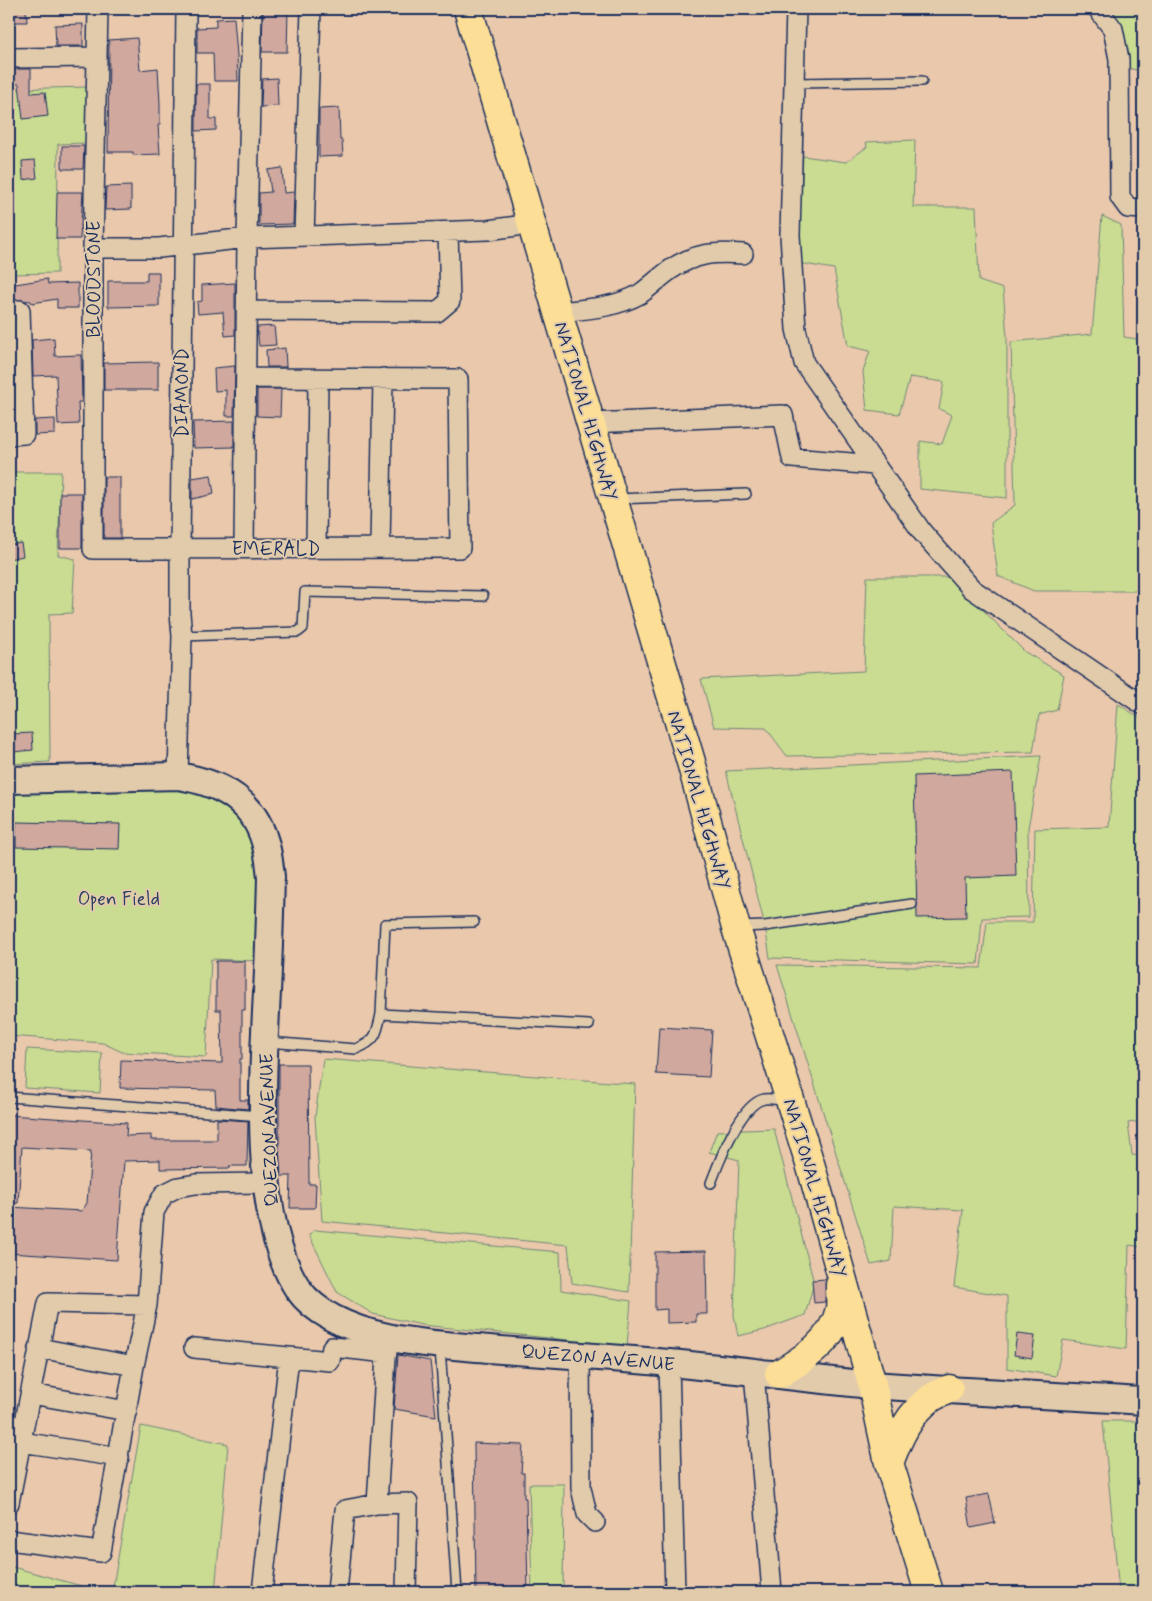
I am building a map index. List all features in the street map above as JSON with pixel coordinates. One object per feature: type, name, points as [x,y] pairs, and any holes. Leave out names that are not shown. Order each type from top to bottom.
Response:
[{"type":"main road","name":"NATIONAL HIGHWAY","points":[[468,9],[690,762],[736,928],[840,1269],[872,1384],[890,1464],[930,1592]]},
{"type":"main road","name":"QUEZON AVENUE","points":[[9,780],[178,776],[215,785],[231,793],[250,811],[262,832],[268,850],[271,877],[263,1117],[267,1183],[272,1218],[280,1251],[290,1276],[308,1301],[334,1320],[387,1345],[440,1345],[669,1363],[872,1384],[1143,1401]]},
{"type":"main road","points":[[766,1373],[805,1358],[820,1345],[832,1329],[840,1309],[840,1269]]},
{"type":"main road","points":[[890,1464],[897,1442],[911,1419],[931,1398],[949,1389]]},
{"type":"street","name":"BLOODSTONE","points":[[93,548],[92,248],[98,9]]},
{"type":"street","name":"DIAMOND","points":[[178,776],[182,636],[180,548],[186,9]]},
{"type":"street","points":[[244,548],[248,311],[247,238],[252,9]]},
{"type":"street","points":[[304,236],[311,9]]},
{"type":"street","points":[[796,9],[790,235],[796,329],[804,364],[922,532],[972,589],[1143,705]]},
{"type":"street","points":[[1098,9],[1112,29],[1119,59],[1120,197],[1128,208],[1143,209]]},
{"type":"street","points":[[9,58],[96,57]]},
{"type":"street","points":[[92,248],[159,248],[247,238],[448,232],[488,230],[531,224]]},
{"type":"street","points":[[248,311],[437,312],[450,301],[448,232]]},
{"type":"street","points":[[558,312],[613,306],[640,294],[671,269],[692,258],[714,252],[743,254]]},
{"type":"street","points":[[9,310],[20,310],[24,434],[9,434]]},
{"type":"street","points":[[246,378],[383,378],[380,547]]},
{"type":"street","name":"EMERALD","points":[[93,548],[460,548],[458,379],[383,378]]},
{"type":"street","points":[[316,548],[318,379]]},
{"type":"street","points":[[590,423],[783,415],[792,458],[875,465]]},
{"type":"street","points":[[9,1540],[101,1552],[134,1366],[147,1305],[154,1212],[164,1194],[178,1187],[196,1184],[267,1183]]},
{"type":"street","points":[[9,1503],[48,1302],[147,1305]]},
{"type":"street","points":[[194,1348],[330,1361],[332,1347],[387,1345],[377,1504]]},
{"type":"street","points":[[39,1348],[134,1366]]},
{"type":"street","points":[[580,1356],[581,1488],[586,1514],[596,1522]]},
{"type":"street","points":[[262,1592],[289,1358]]},
{"type":"street","points":[[669,1363],[675,1592]]},
{"type":"street","points":[[766,1373],[772,1592]]},
{"type":"street","points":[[31,1394],[127,1411]]},
{"type":"street","points":[[20,1442],[119,1457]]},
{"type":"street","points":[[337,1592],[345,1510],[377,1504],[408,1503],[406,1592]]},
{"type":"lane","points":[[794,83],[922,81]]},
{"type":"lane","points":[[613,499],[746,494]]},
{"type":"lane","points":[[182,636],[298,632],[303,628],[306,592],[483,596]]},
{"type":"lane","points":[[736,928],[765,926],[912,904]]},
{"type":"lane","points":[[265,1042],[356,1049],[368,1044],[377,1032],[381,1014],[385,924],[474,922]]},
{"type":"lane","points":[[381,1014],[589,1025]]},
{"type":"lane","points":[[9,1097],[263,1117]]},
{"type":"lane","points":[[711,1183],[724,1147],[749,1108],[764,1099],[790,1101]]},
{"type":"lane","points":[[440,1345],[456,1592]]},
{"type":"green space","points":[[1106,9],[1143,9],[1143,71],[1126,68]]},
{"type":"green space","points":[[89,87],[86,143],[58,144],[57,273],[9,274],[9,89]]},
{"type":"green space","points":[[915,140],[913,207],[976,207],[979,281],[1003,289],[1007,337],[1007,498],[920,489],[920,441],[942,444],[952,415],[939,409],[944,382],[910,377],[899,414],[867,410],[863,372],[870,351],[848,346],[834,269],[798,263],[803,156],[846,162],[867,147],[866,142]]},
{"type":"green space","points":[[1102,216],[1121,225],[1124,337],[1143,340],[1143,591],[1034,591],[998,576],[991,523],[1015,505],[1011,342],[1092,334]]},
{"type":"green space","points":[[9,472],[61,472],[58,555],[75,559],[72,613],[49,614],[50,762],[9,764]]},
{"type":"green space","points":[[867,577],[950,577],[1025,652],[1064,675],[1057,710],[1039,715],[1033,752],[787,756],[766,728],[714,727],[701,679],[864,671]]},
{"type":"green space","points":[[1118,704],[1143,720],[1143,1121],[1128,1123],[1132,1155],[1143,1156],[1143,1247],[1129,1245],[1126,1349],[1063,1340],[1056,1376],[1007,1368],[1007,1296],[954,1287],[963,1210],[894,1206],[891,1261],[871,1265],[777,965],[981,968],[987,922],[1033,922],[1035,829],[1109,827]]},
{"type":"green space","points":[[1041,756],[1028,828],[1029,917],[982,918],[978,964],[770,958],[765,926],[726,771]]},
{"type":"green space","name":"Open Field","points":[[169,787],[197,790],[218,803],[239,818],[253,845],[258,885],[256,961],[211,959],[206,1057],[122,1052],[103,1043],[9,1036],[9,788]]},
{"type":"green space","points":[[27,1049],[102,1053],[100,1093],[25,1088]]},
{"type":"green space","points":[[323,1059],[635,1084],[629,1292],[572,1283],[568,1245],[322,1221],[315,1117]]},
{"type":"green space","points":[[774,1129],[814,1283],[805,1315],[764,1330],[738,1336],[734,1315],[739,1160],[709,1152],[717,1131]]},
{"type":"green space","points":[[315,1230],[560,1252],[561,1290],[631,1301],[627,1346],[422,1325],[373,1314],[337,1292],[309,1235]]},
{"type":"green space","points":[[1103,1421],[1143,1421],[1143,1592],[1119,1592]]},
{"type":"green space","points":[[141,1426],[228,1444],[215,1592],[112,1592]]},
{"type":"green space","points":[[529,1484],[564,1484],[563,1592],[532,1592]]},
{"type":"green space","points":[[9,1566],[103,1592],[9,1592]]},
{"type":"building","points":[[9,9],[26,9],[27,22],[9,22]]},
{"type":"building","points":[[263,9],[288,9],[287,52],[262,52]]},
{"type":"building","points":[[234,18],[238,81],[214,81],[213,53],[197,53],[197,28],[216,27],[216,19]]},
{"type":"building","points":[[83,24],[83,46],[56,46],[55,25]]},
{"type":"building","points":[[137,38],[140,70],[158,68],[160,154],[133,155],[133,152],[108,152],[109,40]]},
{"type":"building","points":[[12,69],[31,69],[31,93],[45,92],[48,116],[23,119],[19,84],[12,84]]},
{"type":"building","points":[[277,78],[278,106],[261,107],[262,79]]},
{"type":"building","points":[[196,84],[210,84],[210,119],[216,119],[216,130],[196,131]]},
{"type":"building","points":[[339,108],[340,140],[342,140],[343,156],[319,157],[319,109]]},
{"type":"building","points":[[62,146],[84,146],[83,169],[62,169]]},
{"type":"building","points":[[35,160],[37,178],[23,180],[22,161]]},
{"type":"building","points":[[282,168],[284,193],[294,192],[293,224],[259,225],[259,193],[271,192],[268,170]]},
{"type":"building","points":[[131,186],[131,209],[105,210],[106,187]]},
{"type":"building","points":[[57,192],[83,192],[80,239],[56,239]]},
{"type":"building","points":[[147,272],[159,272],[159,306],[108,307],[108,281],[147,281]]},
{"type":"building","points":[[47,279],[48,284],[78,283],[78,308],[57,308],[57,299],[32,303],[31,301],[9,299],[9,285]]},
{"type":"building","points":[[235,283],[235,335],[225,336],[223,312],[198,314],[197,302],[202,301],[202,285]]},
{"type":"building","points":[[274,326],[276,345],[259,346],[257,327]]},
{"type":"building","points":[[54,338],[55,356],[81,355],[82,402],[78,402],[79,424],[58,425],[56,375],[33,376],[32,340]]},
{"type":"building","points":[[285,348],[286,367],[267,367],[266,350]]},
{"type":"building","points":[[158,362],[158,390],[104,390],[104,363]]},
{"type":"building","points":[[235,366],[234,416],[226,416],[226,390],[215,391],[214,368]]},
{"type":"building","points":[[257,389],[281,389],[280,417],[257,416]]},
{"type":"building","points":[[55,419],[55,434],[35,435],[35,420]]},
{"type":"building","points":[[234,421],[234,447],[194,448],[193,422]]},
{"type":"building","points":[[211,475],[214,494],[192,499],[192,478]]},
{"type":"building","points":[[104,477],[120,477],[120,538],[104,538]]},
{"type":"building","points":[[60,493],[82,493],[82,548],[60,548]]},
{"type":"building","points":[[21,543],[23,556],[9,559],[9,545]]},
{"type":"building","points":[[32,733],[33,750],[13,752],[12,734]]},
{"type":"building","points":[[1013,772],[1016,876],[965,878],[966,917],[917,918],[914,776]]},
{"type":"building","points":[[16,822],[120,824],[119,849],[16,847]]},
{"type":"building","points":[[216,961],[245,961],[245,1010],[242,1010],[240,1100],[248,1100],[248,1109],[216,1106],[215,1090],[120,1088],[121,1060],[222,1063],[221,1010],[216,1010]]},
{"type":"building","points":[[659,1027],[712,1030],[709,1077],[656,1074]]},
{"type":"building","points":[[279,1064],[308,1064],[309,1184],[316,1184],[315,1208],[290,1208],[291,1176],[281,1176]]},
{"type":"building","points":[[9,1115],[127,1123],[126,1136],[151,1135],[151,1140],[217,1140],[217,1119],[248,1121],[247,1166],[160,1169],[160,1160],[124,1161],[117,1260],[9,1253],[9,1207],[82,1211],[87,1203],[91,1151],[22,1147],[18,1203],[9,1203]]},
{"type":"building","points":[[706,1251],[707,1314],[696,1314],[696,1322],[667,1323],[667,1309],[655,1310],[655,1252]]},
{"type":"building","points":[[826,1279],[825,1302],[814,1303],[812,1280]]},
{"type":"building","points":[[1017,1334],[1035,1336],[1032,1358],[1014,1355]]},
{"type":"building","points":[[398,1355],[430,1361],[436,1416],[394,1409]]},
{"type":"building","points":[[474,1443],[523,1445],[521,1473],[524,1473],[524,1498],[526,1498],[528,1592],[476,1592]]},
{"type":"building","points":[[989,1494],[995,1523],[971,1528],[966,1498]]}]
